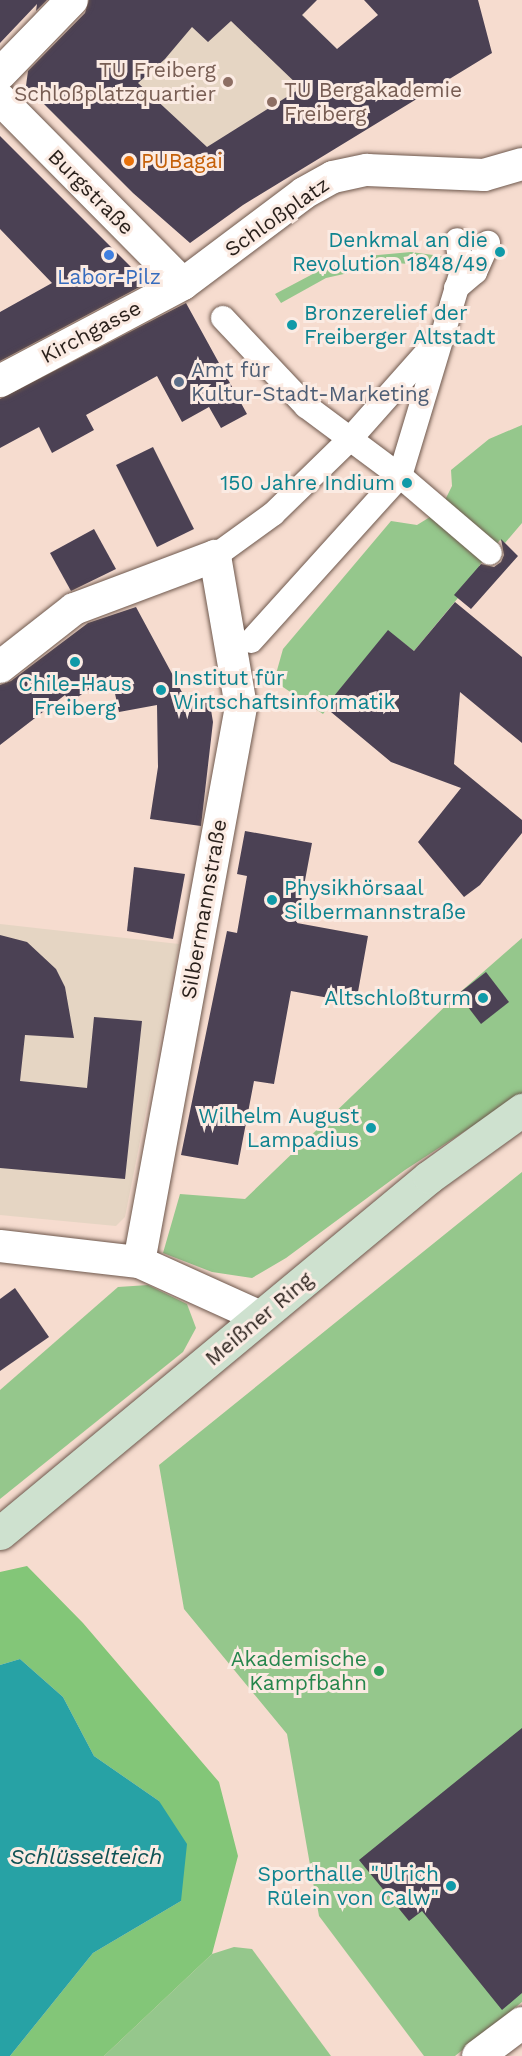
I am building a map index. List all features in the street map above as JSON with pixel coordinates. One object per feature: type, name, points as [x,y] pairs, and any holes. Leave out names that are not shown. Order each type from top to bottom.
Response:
[{"type":"main road","name":"Meißner Ring","points":[[0,1533],[429,1177],[522,1110]]},
{"type":"street","points":[[0,74],[72,0]]},
{"type":"street","name":"Burgstraße","points":[[0,99],[183,284]]},
{"type":"street","name":"Schloßplatz","points":[[183,284],[304,193],[333,177],[367,170],[484,175],[522,164]]},
{"type":"street","points":[[251,642],[400,476],[462,265],[457,240]]},
{"type":"street","points":[[456,288],[475,272],[488,243]]},
{"type":"street","name":"Kirchgasse","points":[[0,381],[183,284]]},
{"type":"street","points":[[228,325],[306,406],[400,476],[490,553]]},
{"type":"street","points":[[0,667],[74,609],[215,556],[273,514],[350,439],[442,336]]},
{"type":"street","name":"Silbermannstraße","points":[[139,1262],[241,707],[215,556]]},
{"type":"street","points":[[0,1246],[139,1262],[260,1317]]},
{"type":"street","points":[[478,2056],[522,2023]]},
{"type":"shaded area","name":"TU Bergakademie Freiberg","points":[[103,0],[307,0],[312,5],[303,15],[337,49],[243,205],[189,134],[138,83],[75,136],[26,86],[27,77]]},
{"type":"shaded area","points":[[0,924],[179,944],[125,1217],[116,1226],[0,1215]]},
{"type":"green space","points":[[411,252],[448,257],[446,266],[393,263],[326,278],[281,303],[275,294],[326,267],[367,256]]},
{"type":"green space","points":[[522,425],[522,523],[505,543],[500,540],[479,566],[482,569],[414,651],[388,631],[323,714],[274,681],[283,649],[391,521],[417,525],[430,517],[446,498],[452,486],[451,470],[489,439]]},
{"type":"green space","points":[[522,938],[522,1094],[405,1170],[286,1258],[252,1278],[212,1272],[163,1253],[180,1194],[245,1199],[458,994]]},
{"type":"green space","name":"Akademische Kampfbahn","points":[[522,1172],[522,2002],[455,2056],[424,2056],[319,1916],[287,1734],[184,1609],[159,1465]]},
{"type":"green space","points":[[148,1285],[187,1304],[196,1328],[183,1352],[0,1499],[0,1390],[118,1287]]},
{"type":"green space","points":[[27,1566],[83,1623],[219,1782],[238,1856],[212,1954],[104,2056],[10,2056],[93,1953],[181,1901],[159,1801],[94,1756],[63,1697],[20,1659],[0,1665],[0,1572]]},
{"type":"green space","points":[[234,1947],[252,1949],[331,2056],[104,2056],[212,1954]]},
{"type":"water","name":"Schlüsselteich","points":[[20,1659],[63,1697],[94,1756],[159,1801],[187,1844],[181,1901],[93,1953],[10,2056],[0,2056],[0,1665]]},
{"type":"building","points":[[0,0],[47,0],[36,11],[37,4],[0,43]]},
{"type":"building","points":[[89,0],[317,0],[302,15],[337,49],[378,15],[364,0],[478,0],[492,53],[243,205],[190,243],[133,193],[26,86],[28,71],[85,13]],"holes":[[[231,21],[301,88],[207,147],[138,83],[165,59],[192,27],[208,42]]]},
{"type":"building","points":[[0,136],[147,283],[0,361],[0,312],[52,283],[0,229]]},
{"type":"building","points":[[186,303],[247,414],[221,428],[209,407],[182,422],[157,376],[86,415],[94,430],[52,453],[39,427],[0,448],[0,399]]},
{"type":"building","points":[[153,447],[194,529],[157,547],[116,465]]},
{"type":"building","points":[[94,529],[116,569],[71,591],[50,553]]},
{"type":"building","points":[[501,539],[518,556],[471,609],[454,595],[481,564],[494,567],[501,562],[504,555]]},
{"type":"building","points":[[455,602],[522,657],[522,743],[460,692],[454,764],[522,820],[522,833],[480,885],[464,897],[418,842],[461,788],[391,762],[325,707],[388,630],[414,651]]},
{"type":"building","points":[[136,607],[190,707],[209,698],[213,722],[201,826],[150,819],[158,767],[157,705],[119,712],[111,675],[70,702],[65,695],[0,745],[0,685],[11,681],[88,623]]},
{"type":"building","points":[[245,831],[312,843],[297,923],[368,936],[356,1003],[291,991],[274,1084],[254,1081],[238,1165],[181,1155],[227,931],[237,933],[247,876],[237,874]]},
{"type":"building","points":[[134,867],[185,874],[173,939],[127,931]]},
{"type":"building","points":[[0,935],[27,942],[56,969],[65,987],[74,1038],[25,1035],[20,1081],[87,1088],[94,1017],[142,1021],[125,1179],[0,1168]]},
{"type":"building","name":"Altschloßturm","points":[[486,972],[509,1002],[481,1024],[458,994]]},
{"type":"building","points":[[15,1288],[49,1337],[0,1371],[0,1299]]},
{"type":"building","name":"Sporthalle \"Ulrich Rülein von Calw\"","points":[[522,1728],[522,1993],[502,2010],[422,1911],[409,1921],[359,1860]]},
{"type":"place","name":"TU Freiberg Schloßplatzquartier","points":[[228,82]]},
{"type":"place","name":"TU Bergakademie Freiberg","points":[[272,102]]},
{"type":"place","name":"PUBagai","points":[[129,161]]},
{"type":"place","name":"Denkmal an die Revolution 1848/49","points":[[500,252]]},
{"type":"place","name":"Labor-Pilz","points":[[109,255]]},
{"type":"place","name":"Bronzerelief der Freiberger Altstadt","points":[[292,325]]},
{"type":"place","name":"Amt für Kultur-Stadt-Marketing","points":[[179,382]]},
{"type":"place","name":"150 Jahre Indium","points":[[407,483]]},
{"type":"place","name":"Chile-Haus Freiberg","points":[[75,662]]},
{"type":"place","name":"Institut für Wirtschaftsinformatik","points":[[161,690]]},
{"type":"place","name":"Physikhörsaal Silbermannstraße","points":[[272,900]]},
{"type":"place","name":"Altschloßturm","points":[[483,998]]},
{"type":"place","name":"Wilhelm August Lampadius","points":[[371,1128]]},
{"type":"place","name":"Akademische Kampfbahn","points":[[379,1671]]},
{"type":"place","name":"Sporthalle \"Ulrich Rülein von Calw\"","points":[[451,1886]]}]
